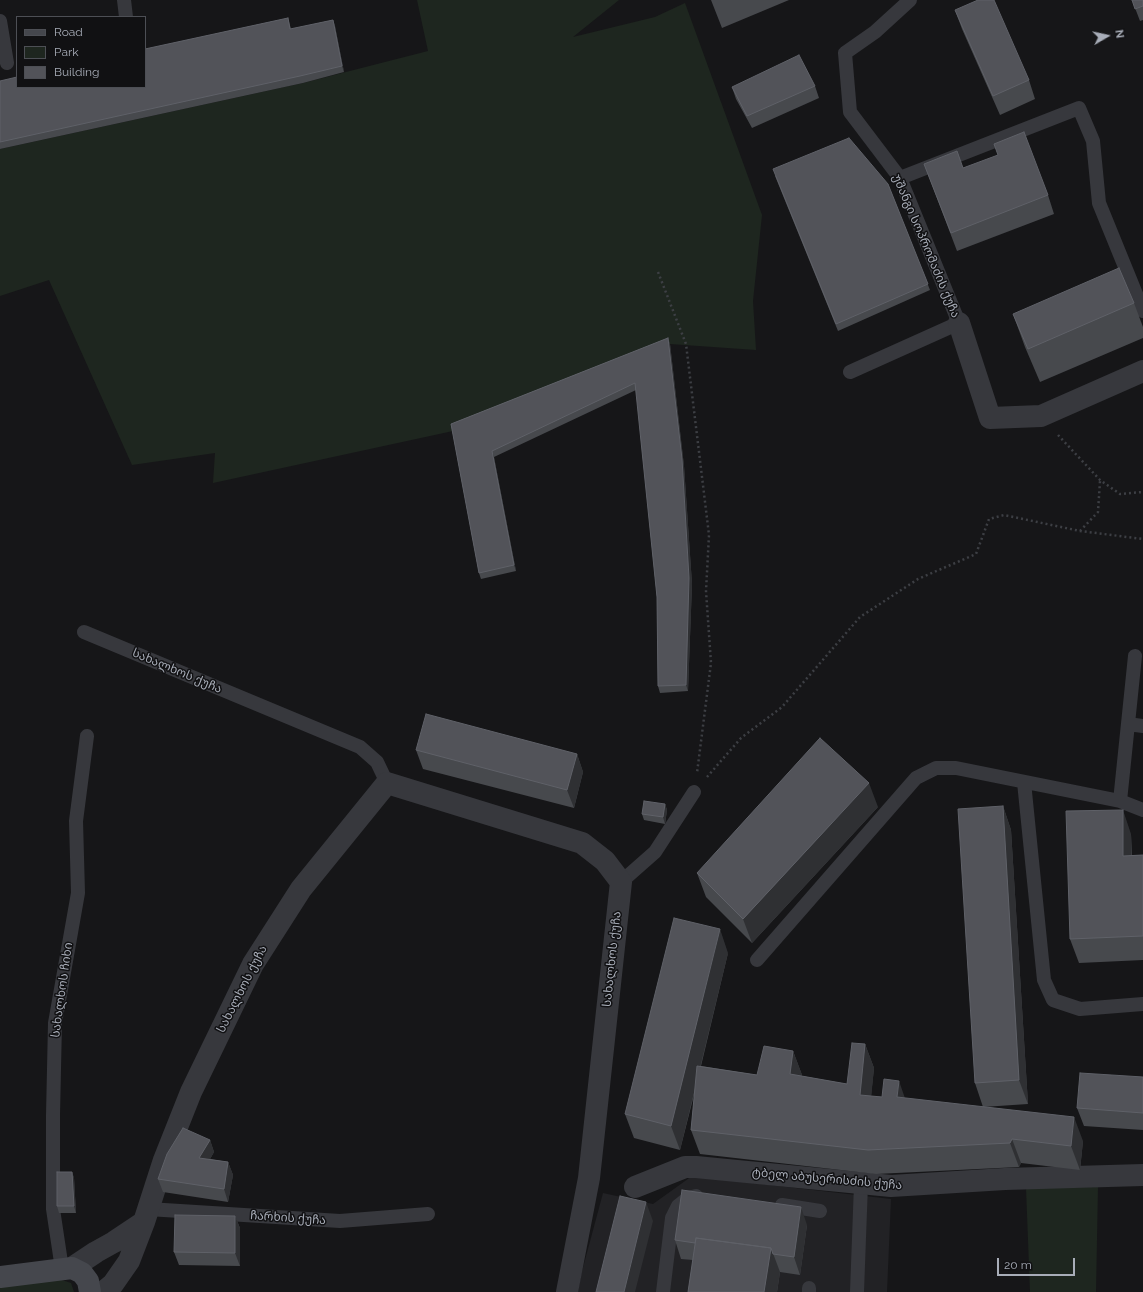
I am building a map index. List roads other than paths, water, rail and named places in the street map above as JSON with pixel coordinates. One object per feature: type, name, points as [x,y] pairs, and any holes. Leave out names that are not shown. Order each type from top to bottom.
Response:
[{"type":"street","points":[[959,323],[990,418],[1040,416],[1143,371]]},
{"type":"street","points":[[387,783],[582,843],[605,861],[621,882]]},
{"type":"street","name":"სახალხოს ქუჩა","points":[[103,1292],[113,1284],[129,1261],[164,1160],[191,1092],[253,964],[301,889],[387,783]]},
{"type":"street","name":"სახალხოს ქუჩა","points":[[567,1292],[589,1178],[621,882]]},
{"type":"street","name":"ტბელ აბუსერისძის ქუჩა","points":[[635,1187],[685,1167],[891,1186],[1143,1174]]},
{"type":"street","points":[[0,1276],[67,1268],[114,1242],[146,1215]]},
{"type":"street","points":[[67,1268],[82,1273],[88,1281],[90,1292]]},
{"type":"lane","points":[[124,0],[126,16]]},
{"type":"lane","name":"უშანგი სოპრომაძის ქუჩა","points":[[850,372],[959,323],[900,178],[850,112],[844,54],[875,32],[910,0]]},
{"type":"lane","points":[[0,21],[7,63]]},
{"type":"lane","points":[[900,178],[1078,108],[1093,141],[1099,203],[1143,311]]},
{"type":"lane","name":"სახალხოს ქუჩა","points":[[84,632],[360,747],[378,762],[387,783]]},
{"type":"lane","points":[[1120,802],[1135,656]]},
{"type":"lane","points":[[1128,724],[1143,726]]},
{"type":"lane","name":"სახალხოს ჩიხი","points":[[67,1268],[54,1209],[53,1115],[55,1023],[78,893],[76,821],[87,736]]},
{"type":"lane","points":[[757,960],[916,778],[936,768],[956,768],[1120,802],[1143,810]]},
{"type":"lane","points":[[1024,782],[1044,980],[1053,1000],[1080,1009],[1143,1004]]},
{"type":"lane","points":[[621,882],[655,852],[694,792]]},
{"type":"lane","points":[[857,1292],[861,1184]]},
{"type":"lane","points":[[663,1292],[672,1218],[678,1206],[688,1198],[709,1194]]},
{"type":"lane","points":[[768,1203],[820,1211]]},
{"type":"lane","name":"ჩარხის ქუჩა","points":[[146,1215],[340,1221],[428,1214]]}]
